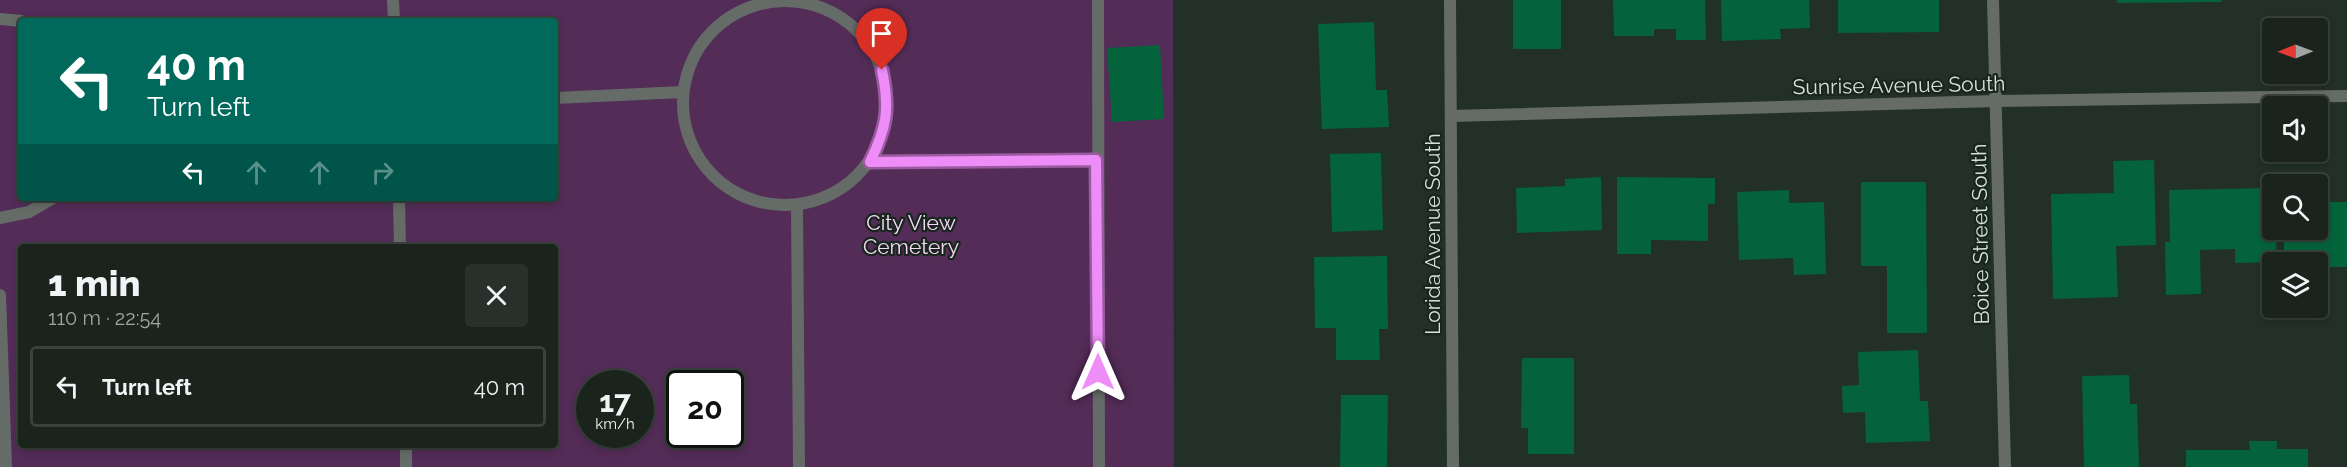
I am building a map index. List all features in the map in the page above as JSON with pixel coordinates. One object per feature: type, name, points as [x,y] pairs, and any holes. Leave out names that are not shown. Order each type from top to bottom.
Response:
[{"type":"street","points":[[393,0],[394,18]]},
{"type":"street","points":[[785,0],[816,5],[845,20],[868,42],[882,70],[888,101],[884,133],[870,162],[850,183],[833,194],[797,206],[766,205],[737,194],[713,176],[695,151],[684,123],[683,92],[691,63],[706,38],[729,18],[747,9],[756,5],[785,0]]},
{"type":"street","points":[[1098,0],[1096,160],[1099,467]]},
{"type":"street","name":"Lorida Avenue South","points":[[1449,0],[1453,467]]},
{"type":"street","name":"Boice Street South","points":[[1993,0],[2005,467]]},
{"type":"street","points":[[0,19],[18,21]]},
{"type":"street","points":[[558,98],[683,92]]},
{"type":"street","name":"Sunrise Avenue South","points":[[1451,116],[1996,101],[2347,96]]},
{"type":"street","points":[[870,162],[1096,160]]},
{"type":"street","points":[[0,218],[29,212],[48,201]]},
{"type":"street","points":[[399,201],[400,244]]},
{"type":"street","points":[[797,206],[799,467]]},
{"type":"street","points":[[0,295],[6,467]]},
{"type":"street","points":[[406,448],[406,467]]},
{"type":"green space","name":"City View Cemetery","points":[[0,0],[1173,0],[1174,467],[0,467]]},
{"type":"building","points":[[1513,0],[1561,0],[1561,49],[1513,49]]},
{"type":"building","points":[[1613,0],[1705,0],[1706,40],[1676,40],[1676,29],[1654,29],[1654,36],[1614,36]]},
{"type":"building","points":[[1721,0],[1809,0],[1810,28],[1780,29],[1781,39],[1722,41]]},
{"type":"building","points":[[1838,0],[1939,0],[1939,32],[1838,33]]},
{"type":"building","points":[[2117,0],[2222,0],[2222,2],[2117,3]]},
{"type":"building","points":[[1374,22],[1376,90],[1387,90],[1389,127],[1322,129],[1318,24]]},
{"type":"building","points":[[1160,45],[1164,119],[1112,122],[1107,48]]},
{"type":"building","points":[[1381,153],[1383,230],[1332,232],[1330,154]]},
{"type":"building","points":[[2154,160],[2156,245],[2116,246],[2118,297],[2053,299],[2051,194],[2114,193],[2113,161]]},
{"type":"building","points":[[1601,177],[1602,230],[1517,233],[1516,188],[1565,186],[1565,179]]},
{"type":"building","points":[[1617,177],[1715,178],[1715,204],[1708,204],[1708,241],[1651,240],[1651,254],[1617,254]]},
{"type":"building","points":[[1861,182],[1926,182],[1927,333],[1887,333],[1887,266],[1861,266]]},
{"type":"building","points":[[2262,188],[2262,240],[2276,240],[2277,252],[2262,252],[2262,262],[2235,263],[2235,249],[2200,250],[2201,294],[2166,295],[2165,242],[2170,242],[2169,190]]},
{"type":"building","points":[[1789,190],[1789,203],[1824,202],[1826,274],[1794,275],[1793,258],[1739,260],[1737,192]]},
{"type":"building","points":[[2328,202],[2347,202],[2347,267],[2328,267],[2328,252],[2284,252],[2284,240],[2328,240]]},
{"type":"building","points":[[1387,256],[1388,329],[1379,329],[1380,360],[1336,360],[1336,328],[1315,328],[1314,257]]},
{"type":"building","points":[[1918,350],[1920,401],[1928,401],[1930,441],[1866,443],[1865,412],[1843,413],[1842,386],[1859,385],[1858,352]]},
{"type":"building","points":[[1522,358],[1574,358],[1574,454],[1528,454],[1528,428],[1521,428]]},
{"type":"building","points":[[2129,375],[2130,404],[2137,404],[2139,467],[2084,467],[2082,376]]},
{"type":"building","points":[[1341,395],[1388,395],[1387,467],[1340,467]]},
{"type":"building","points":[[2249,441],[2277,441],[2277,449],[2308,449],[2308,467],[2186,467],[2186,450],[2250,450]]},
{"type":"route","points":[[882,70],[888,101],[884,133],[870,162],[1096,160],[1098,372]]}]
